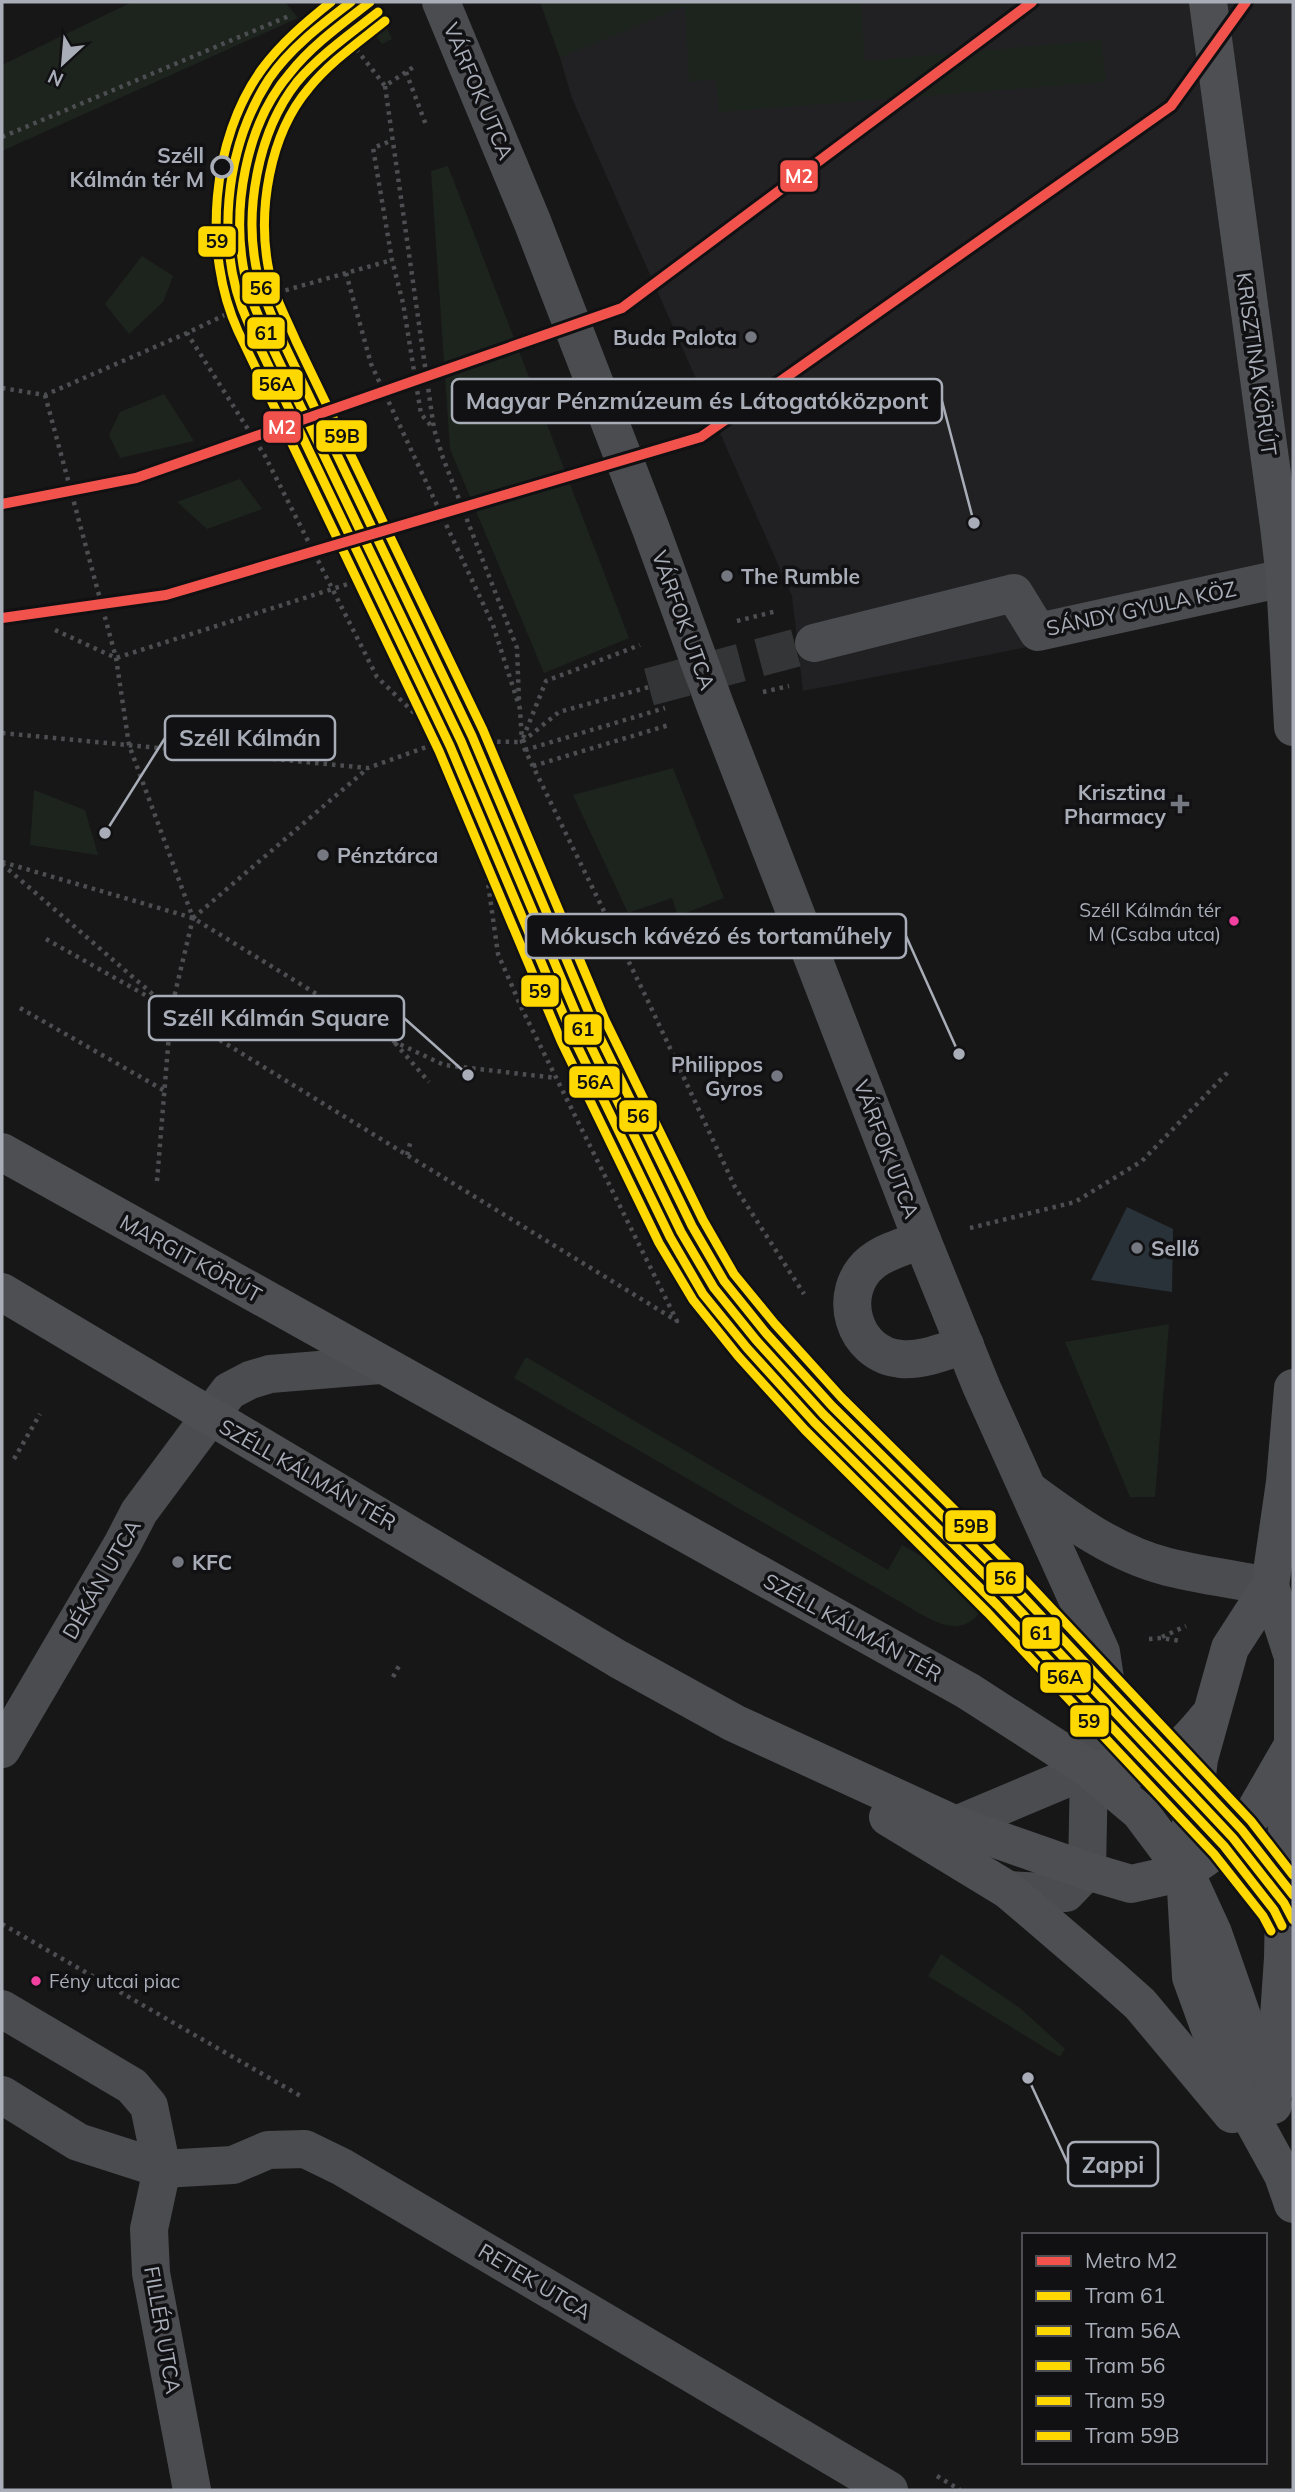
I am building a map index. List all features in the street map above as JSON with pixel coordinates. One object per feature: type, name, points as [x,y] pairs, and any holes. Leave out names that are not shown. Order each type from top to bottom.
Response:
[{"type":"main road","name":"KRISZTINA KÖRÚT","points":[[1208,2],[1289,577],[1293,727]]},
{"type":"main road","name":"MARGIT KÖRÚT","points":[[2,1152],[380,1365]]},
{"type":"main road","points":[[2,1292],[211,1417]]},
{"type":"main road","name":"SZÉLL KÁLMÁN TÉR","points":[[380,1365],[968,1691],[1089,1769],[1140,1812],[1185,1872],[1213,1933],[1273,2105],[1288,2189]]},
{"type":"main road","points":[[1288,2189],[1224,2068],[1191,1977],[1185,1872],[1199,1759],[1210,1714],[1230,1648],[1270,1586],[1285,1482],[1293,1388]]},
{"type":"main road","name":"SZÉLL KÁLMÁN TÉR","points":[[211,1417],[618,1659],[734,1723],[956,1825],[1087,1871],[1131,1884],[1185,1872],[1233,1839],[1252,1816],[1293,1745]]},
{"type":"main road","points":[[1270,1586],[1293,1657],[1293,1745]]},
{"type":"main road","points":[[1089,1769],[1145,1767],[1161,1761],[1184,1743],[1210,1714]]},
{"type":"main road","points":[[734,1723],[1008,1890],[1140,2004],[1288,2189]]},
{"type":"main road","name":"SZÉLL KÁLMÁN TÉR","points":[[1273,2105],[1293,1745]]},
{"type":"street","name":"VÁRFOK UTCA","points":[[441,2],[533,221],[715,705],[922,1240],[965,1345],[1101,1652],[1109,1704],[1089,1769]]},
{"type":"street","name":"SÁNDY GYULA KÖZ","points":[[814,643],[1014,593],[1038,632],[1289,577]]},
{"type":"street","name":"VÁRFOK UTCA","points":[[922,1240],[887,1253],[871,1263],[857,1280],[851,1301],[854,1323],[864,1341],[881,1353],[901,1359],[927,1357],[965,1345]]},
{"type":"street","name":"SZÉLL KÁLMÁN TÉR","points":[[211,1417],[229,1391],[250,1380],[270,1374],[380,1365]]},
{"type":"street","name":"DÉKÁN UTCA","points":[[2,1749],[139,1513],[211,1417]]},
{"type":"street","points":[[1028,1490],[1081,1528],[1125,1552],[1166,1567],[1270,1586]]},
{"type":"street","points":[[956,1825],[1089,1769],[1087,1871],[1066,1893],[1008,1890]]},
{"type":"street","points":[[2,2009],[132,2086],[149,2106],[162,2169]]},
{"type":"street","name":"RETEK UTCA","points":[[2,2095],[78,2142],[162,2169],[233,2165],[268,2150],[305,2149],[342,2167],[889,2490]]},
{"type":"street","name":"FILLÉR UTCA","points":[[162,2169],[149,2229],[151,2273],[192,2490]]},
{"type":"path","points":[[320,2],[385,86],[434,429],[517,648],[524,750],[735,1187],[808,1302]]},
{"type":"path","points":[[2,137],[289,16]]},
{"type":"path","points":[[385,86],[418,64],[461,49]]},
{"type":"path","points":[[406,72],[426,125]]},
{"type":"path","points":[[388,142],[373,148],[421,414],[434,429]]},
{"type":"path","points":[[2,388],[45,396],[252,302],[392,260]]},
{"type":"path","points":[[346,273],[371,364],[494,625],[520,709]]},
{"type":"path","points":[[46,939],[171,1010],[677,1321],[522,1009],[498,954],[483,848],[443,741],[377,677],[265,456],[187,333]]},
{"type":"path","points":[[45,396],[116,658],[129,746],[192,918],[171,1010],[157,1182]]},
{"type":"path","points":[[55,630],[116,658],[370,577]]},
{"type":"path","points":[[737,621],[788,608]]},
{"type":"path","points":[[522,742],[546,681],[635,647]]},
{"type":"path","points":[[192,918],[368,768],[443,741],[522,742],[559,712],[649,687]]},
{"type":"path","points":[[524,750],[655,711]]},
{"type":"path","points":[[533,766],[662,727]]},
{"type":"path","points":[[2,733],[368,768]]},
{"type":"path","points":[[2,863],[192,918],[393,1041],[444,1065],[557,1078]]},
{"type":"path","points":[[2,863],[171,1010]]},
{"type":"path","points":[[20,1008],[165,1091]]},
{"type":"path","points":[[393,1041],[429,1082]]},
{"type":"path","points":[[922,1240],[1075,1202],[1142,1161],[1228,1072]]},
{"type":"path","points":[[407,1155],[411,1140]]},
{"type":"path","points":[[14,1459],[40,1414]]},
{"type":"path","points":[[393,1677],[400,1664]]},
{"type":"path","points":[[2,1924],[26,1937]]},
{"type":"shaded area","points":[[132,2],[285,2],[298,18],[2,151],[2,65]]},
{"type":"shaded area","points":[[348,2],[374,2],[392,39],[382,44]]},
{"type":"shaded area","points":[[540,2],[861,2],[865,61],[1101,40],[1106,82],[719,112],[716,79],[689,82],[685,6],[560,58]]},
{"type":"shaded area","points":[[640,2],[1293,2],[1293,595],[803,691],[792,596],[572,98],[560,58]]},
{"type":"shaded area","points":[[448,166],[629,638],[544,673],[450,449],[431,171]]},
{"type":"shaded area","points":[[142,256],[173,276],[163,302],[129,334],[105,304]]},
{"type":"shaded area","points":[[164,394],[194,441],[120,458],[109,435],[120,412]]},
{"type":"shaded area","points":[[240,479],[262,509],[207,529],[177,502]]},
{"type":"shaded area","points":[[673,768],[724,898],[678,916],[672,898],[628,913],[573,795]]},
{"type":"shaded area","points":[[34,790],[85,810],[98,855],[30,845]]},
{"type":"shaded area","points":[[1127,1207],[1173,1229],[1172,1292],[1091,1280]]},
{"type":"shaded area","points":[[1169,1324],[1155,1497],[1130,1497],[1065,1342]]},
{"type":"shaded area","points":[[526,1357],[888,1570],[902,1545],[964,1581],[981,1595],[980,1611],[971,1621],[958,1626],[942,1624],[919,1613],[514,1378]]},
{"type":"shaded area","points":[[941,1954],[1020,2008],[1065,2049],[1060,2057],[928,1976]]},
{"type":"tunnel","points":[[649,687],[814,643]]},
{"type":"metro line","name":"M2","points":[[2,504],[136,478],[622,308],[1032,2]]},
{"type":"metro line","name":"M2","points":[[2,618],[166,595],[701,437],[1171,106],[1246,2]]},
{"type":"tram line","name":"59","points":[[331,2],[294,33],[269,59],[245,97],[232,128],[217,197],[219,267],[227,300],[238,331],[439,751],[561,1041],[659,1243],[693,1300],[738,1356],[805,1430],[988,1613],[1214,1854],[1263,1916],[1271,1931]]},
{"type":"tram line","name":"56A","points":[[351,2],[287,57],[269,79],[254,107],[242,136],[229,200],[231,264],[249,325],[450,746],[572,1035],[670,1237],[703,1294],[747,1348],[814,1422],[997,1605],[1224,1846],[1274,1910],[1282,1926]]},
{"type":"tram line","name":"61","points":[[370,2],[308,53],[290,73],[262,117],[245,169],[241,196],[241,250],[245,276],[274,351],[461,741],[583,1030],[681,1232],[714,1288],[756,1340],[823,1414],[1006,1596],[1233,1838],[1284,1903],[1293,1920]]},
{"type":"tram line","name":"56","points":[[378,12],[306,72],[283,102],[272,125],[263,149],[253,201],[252,227],[258,276],[285,346],[472,736],[594,1025],[692,1226],[724,1281],[765,1332],[832,1406],[1015,1588],[1242,1830],[1293,1895]]},
{"type":"tram line","name":"59B","points":[[385,21],[317,79],[295,107],[284,128],[276,151],[266,200],[269,271],[277,298],[296,341],[483,730],[605,1020],[703,1220],[734,1274],[841,1397],[1024,1579],[1251,1821],[1293,1875]]},
{"type":"place","name":"Széll Kálmán tér M","points":[[222,167]]},
{"type":"place","name":"Buda Palota","points":[[751,337]]},
{"type":"place","name":"Magyar Pénzmúzeum és Látogatóközpont","points":[[974,523]]},
{"type":"place","name":"The Rumble","points":[[727,576]]},
{"type":"place","name":"Krisztina Pharmacy","points":[[1180,804]]},
{"type":"place","name":"Széll Kálmán","points":[[105,833]]},
{"type":"place","name":"Pénztárca","points":[[323,855]]},
{"type":"place","name":"Széll Kálmán tér M (Csaba utca)","points":[[1234,921]]},
{"type":"place","name":"Mókusch kávézó és tortaműhely","points":[[959,1054]]},
{"type":"place","name":"Széll Kálmán Square","points":[[468,1075]]},
{"type":"place","name":"Philippos Gyros","points":[[777,1076]]},
{"type":"place","name":"Sellő","points":[[1137,1248]]},
{"type":"place","name":"KFC","points":[[178,1562]]},
{"type":"place","name":"Fény utcai piac","points":[[36,1981]]},
{"type":"place","name":"Zappi","points":[[1028,2078]]}]
